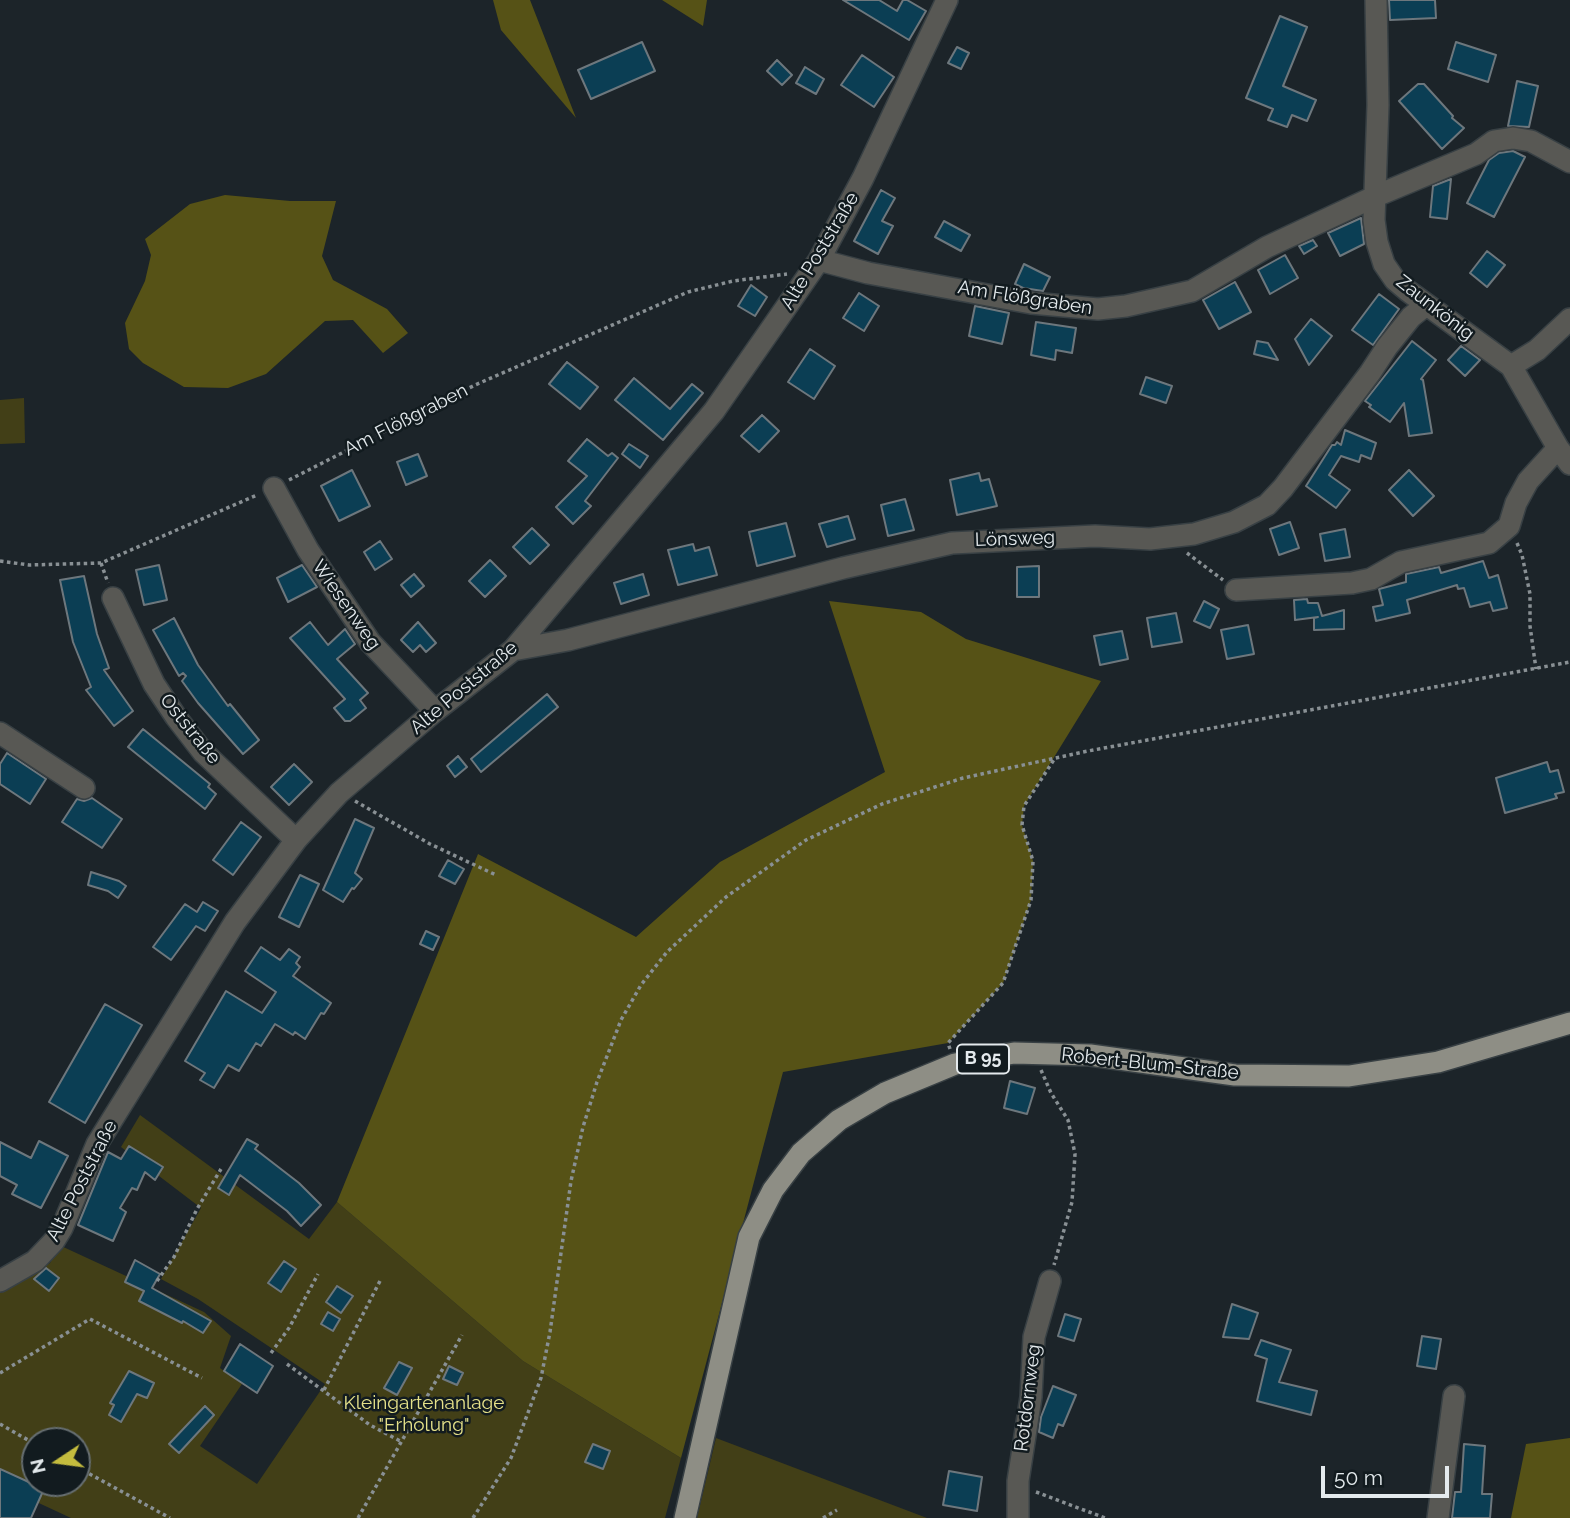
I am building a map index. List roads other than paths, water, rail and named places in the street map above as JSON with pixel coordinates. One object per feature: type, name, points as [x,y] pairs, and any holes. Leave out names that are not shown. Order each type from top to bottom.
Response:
[{"type":"main road","name":"Robert-Blum-Straße","points":[[685,1518],[749,1237],[773,1191],[802,1153],[839,1120],[885,1093],[955,1064],[1014,1053],[1090,1055],[1235,1075],[1349,1076],[1438,1062],[1570,1023]]},
{"type":"street","name":"Alte Poststraße","points":[[0,1281],[35,1261],[54,1241],[97,1144],[234,922],[296,840],[339,793],[435,711],[513,650],[715,411],[816,265],[863,178],[947,0]]},
{"type":"street","points":[[1376,0],[1376,196]]},
{"type":"street","name":"Am Flößgraben","points":[[816,265],[1031,303],[1098,309],[1126,306],[1192,291],[1267,247],[1476,153],[1494,141],[1513,138],[1531,141],[1570,162]]},
{"type":"street","name":"Zaunkönig","points":[[1376,196],[1374,220],[1377,242],[1384,264],[1395,280],[1511,366]]},
{"type":"street","name":"Lönsweg","points":[[513,650],[568,640],[843,568],[952,543],[1095,536],[1166,537],[1194,534],[1234,522],[1267,505],[1297,470],[1387,347],[1411,317],[1426,304]]},
{"type":"street","points":[[1236,590],[1352,583],[1371,579],[1401,562],[1489,543],[1509,526],[1528,481],[1564,456],[1511,366],[1537,350],[1570,319]]},
{"type":"street","name":"Wiesenweg","points":[[274,488],[308,551],[370,642],[435,711]]},
{"type":"street","name":"Oststraße","points":[[113,598],[154,684],[176,717],[203,752],[296,840]]},
{"type":"street","points":[[0,733],[83,788]]},
{"type":"street","name":"Rotdornweg","points":[[1018,1518],[1018,1486],[1031,1397],[1034,1337],[1050,1280]]},
{"type":"street","points":[[1438,1518],[1454,1396]]},
{"type":"park label","name":"Kleingartenanlage \"Erholung\"","points":[[424,1414]]}]
